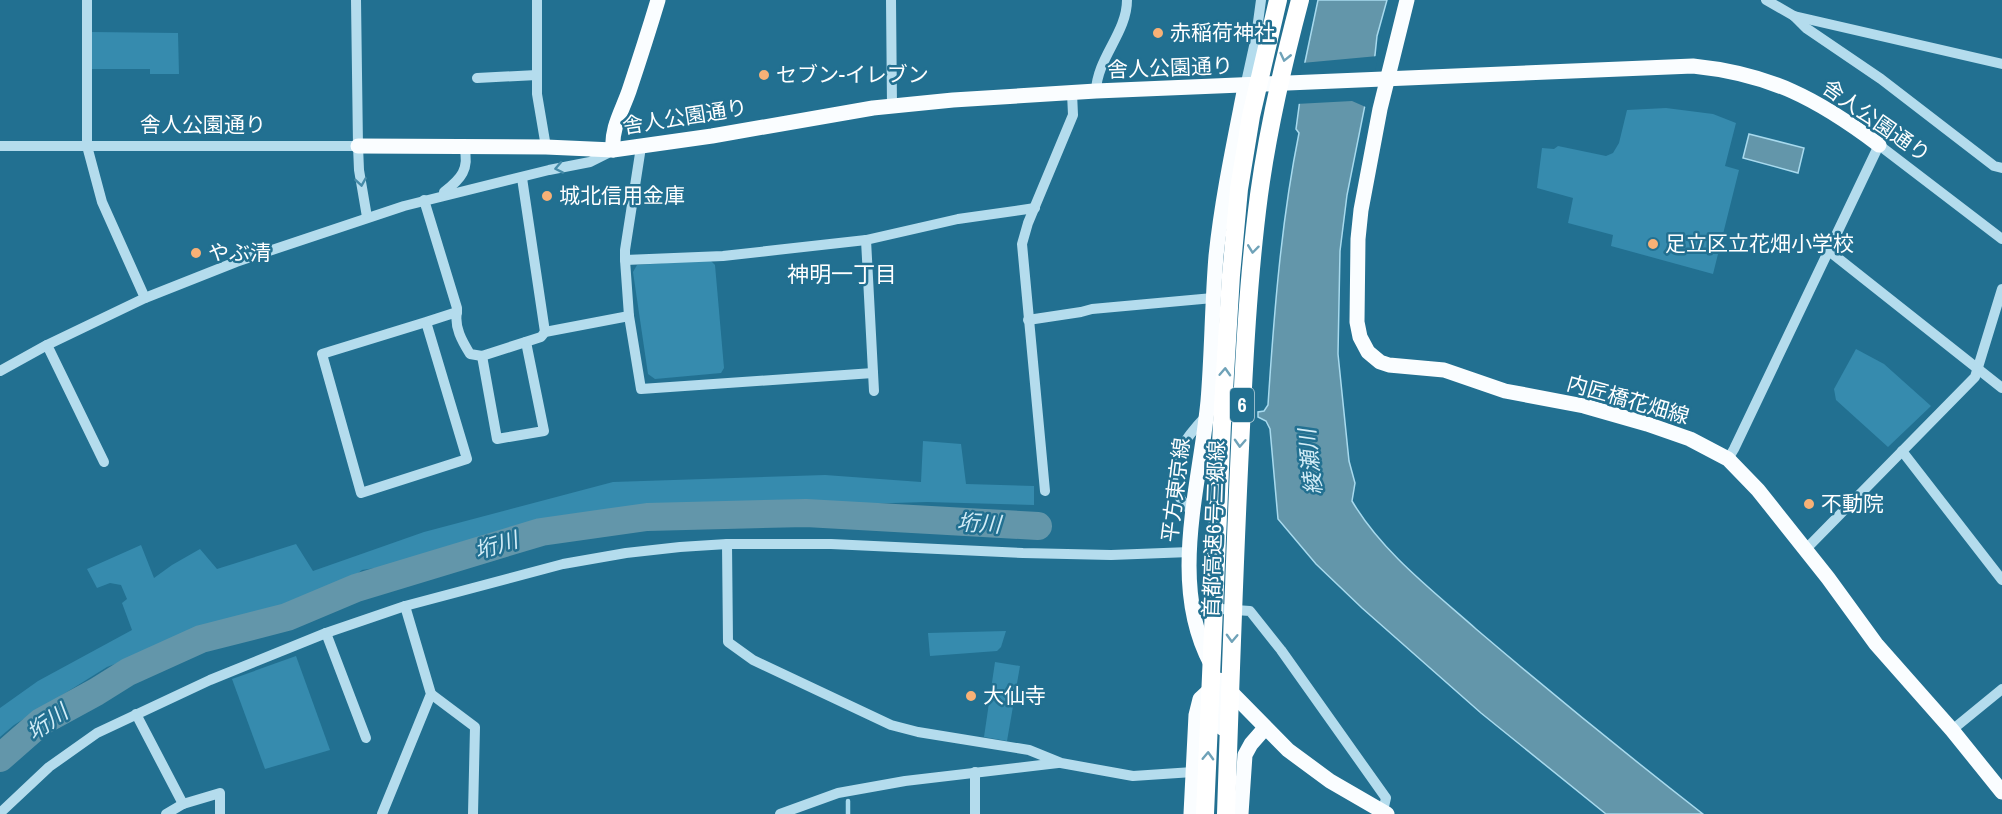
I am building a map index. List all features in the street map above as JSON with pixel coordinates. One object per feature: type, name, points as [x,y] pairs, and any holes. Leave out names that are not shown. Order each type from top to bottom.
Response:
[{"type":"highway","name":"首都高速6号三郷線","points":[[1205,814],[1231,275],[1239,189],[1251,116],[1278,0]]},
{"type":"highway","name":"首都高速6号三郷線","points":[[1226,814],[1235,549],[1250,278],[1271,123],[1300,0]]},
{"type":"main road","points":[[614,150],[612,138],[615,127],[658,0]]},
{"type":"main road","points":[[1380,79],[1407,0]]},
{"type":"main road","name":"舎人公園通り","points":[[357,146],[546,147],[614,150],[892,106],[1096,91],[1245,87],[1658,66],[1713,68],[1747,75],[1794,91],[1843,118],[1879,145]]},
{"type":"main road","name":"内匠橋花畑線","points":[[1380,79],[1372,151],[1358,239],[1357,322],[1360,337],[1368,352],[1380,362],[1389,365],[1444,370],[1506,391],[1584,406],[1647,424],[1690,440],[1728,459],[1758,490],[1828,578],[1876,644],[1952,730],[2002,792]]},
{"type":"main road","name":"平方東京線","points":[[1245,87],[1222,207],[1213,298],[1207,415],[1190,552],[1192,606],[1206,654],[1219,680],[1288,750],[1314,770],[1385,813]]},
{"type":"main road","points":[[1191,814],[1197,706],[1200,699],[1219,680]]},
{"type":"main road","points":[[1219,680],[1221,720],[1235,814]]},
{"type":"main road","points":[[1241,814],[1245,755],[1265,728]]},
{"type":"street","points":[[87,0],[87,146],[102,202],[145,298]]},
{"type":"street","points":[[356,0],[357,146],[366,217]]},
{"type":"street","points":[[537,0],[537,94],[546,147]]},
{"type":"street","points":[[891,0],[892,106]]},
{"type":"street","points":[[1096,91],[1096,79],[1127,14],[1127,0]]},
{"type":"street","points":[[1245,87],[1261,0]]},
{"type":"street","points":[[1766,0],[1794,16],[1806,28],[1881,79],[1994,166],[2002,168]]},
{"type":"street","points":[[1794,16],[2002,64]]},
{"type":"street","points":[[477,78],[537,75]]},
{"type":"street","points":[[1045,491],[1022,244],[1073,115],[1072,93]]},
{"type":"street","points":[[1728,459],[1879,145]]},
{"type":"street","name":"舎人公園通り","points":[[1879,145],[2002,239]]},
{"type":"street","name":"舎人公園通り","points":[[0,146],[357,146]]},
{"type":"street","points":[[439,196],[454,185],[466,167],[467,158],[464,147]]},
{"type":"street","points":[[641,147],[625,250],[629,316],[641,389],[873,373]]},
{"type":"street","points":[[0,372],[47,345],[145,298],[236,262],[366,217],[439,196],[590,162],[614,150]]},
{"type":"street","points":[[522,178],[545,332]]},
{"type":"street","points":[[424,200],[457,308],[455,320],[462,341],[470,354],[482,356],[526,342],[545,332],[629,316]]},
{"type":"street","points":[[626,260],[723,256],[866,240],[958,219],[1035,208]]},
{"type":"street","points":[[866,240],[874,391]]},
{"type":"street","points":[[1829,251],[2002,388]]},
{"type":"street","points":[[1805,550],[1975,377],[2002,289]]},
{"type":"street","points":[[1028,320],[1092,309],[1213,298]]},
{"type":"street","points":[[426,322],[468,459],[361,493],[322,354],[457,312]]},
{"type":"street","points":[[482,356],[497,440],[544,430],[526,342]]},
{"type":"street","points":[[47,345],[104,462]]},
{"type":"street","points":[[1193,514],[1176,491],[1173,471],[1181,445],[1207,415]]},
{"type":"street","points":[[1902,451],[2002,580]]},
{"type":"street","points":[[727,544],[728,642],[753,660],[891,725],[918,732],[1029,750],[1061,762],[1133,776],[1193,772]]},
{"type":"street","points":[[0,813],[49,767],[97,733],[210,680],[326,633],[405,606],[562,564],[626,553],[727,544],[831,544],[1100,555],[1190,552]]},
{"type":"street","points":[[405,606],[431,694],[475,727],[473,814]]},
{"type":"street","points":[[1192,606],[1250,611],[1281,650],[1386,798],[1385,813]]},
{"type":"street","points":[[326,633],[366,738]]},
{"type":"street","points":[[1952,730],[2002,689]]},
{"type":"street","points":[[382,814],[431,694]]},
{"type":"street","points":[[136,714],[183,804]]},
{"type":"street","points":[[780,814],[838,793],[975,772],[1061,762]]},
{"type":"street","points":[[975,772],[975,814]]},
{"type":"street","points":[[166,814],[183,804],[220,793],[220,814]]},
{"type":"shaded area","points":[[91,32],[178,33],[179,74],[150,74],[150,69],[92,69]]},
{"type":"shaded area","points":[[1666,108],[1713,114],[1736,123],[1725,166],[1739,170],[1713,274],[1611,246],[1613,235],[1568,223],[1573,198],[1537,188],[1542,148],[1554,149],[1558,146],[1606,156],[1613,153],[1619,143],[1627,110]]},
{"type":"shaded area","points":[[710,260],[715,265],[724,368],[721,373],[655,379],[648,374],[633,272],[637,265]]},
{"type":"shaded area","points":[[1856,349],[1884,364],[1931,406],[1888,447],[1836,400],[1834,389]]},
{"type":"shaded area","points":[[923,441],[961,444],[966,484],[1034,486],[1034,505],[927,502],[680,509],[572,520],[395,565],[362,570],[338,589],[162,646],[107,667],[14,725],[0,737],[0,708],[38,681],[132,630],[122,603],[127,599],[121,585],[110,583],[97,588],[87,569],[141,545],[154,578],[200,549],[217,569],[296,544],[313,571],[424,532],[613,482],[825,475],[921,482]]},
{"type":"shaded area","points":[[1006,631],[1001,647],[997,651],[930,656],[928,633]]},
{"type":"shaded area","points":[[296,656],[330,750],[265,769],[232,679]]},
{"type":"shaded area","points":[[995,662],[1020,666],[1007,741],[984,737]]},
{"type":"water","name":"綾瀬川","points":[[1318,0],[1387,0],[1377,36],[1347,195],[1340,251],[1338,354],[1349,461],[1355,483],[1352,501],[1378,537],[1425,585],[1560,699],[1703,814],[1606,814],[1481,713],[1362,608],[1316,564],[1278,519],[1270,429],[1266,421],[1258,417],[1258,412],[1264,411],[1268,405],[1283,234],[1299,133],[1296,129],[1305,62]]},
{"type":"water","points":[[1749,134],[1804,148],[1798,173],[1743,158]]},
{"type":"pier","points":[[1378,56],[1368,108],[1352,101],[1296,104],[1302,63]]},
{"type":"waterway","name":"垳川","points":[[0,758],[41,722],[128,672],[201,639],[287,617],[356,588],[541,532],[647,517],[806,513],[1038,526]]},
{"type":"waterway","points":[[848,801],[848,814]]},
{"type":"place","name":"赤稲荷神社","points":[[1158,33]]},
{"type":"place","name":"セブン-イレブン","points":[[764,75]]},
{"type":"place","name":"城北信用金庫","points":[[547,196]]},
{"type":"place","name":"足立区立花畑小学校","points":[[1653,244]]},
{"type":"place","name":"やぶ清","points":[[196,253]]},
{"type":"place","name":"不動院","points":[[1809,504]]},
{"type":"place","name":"大仙寺","points":[[971,696]]},
{"type":"district","name":"神明一丁目","points":[[842,274]]}]
